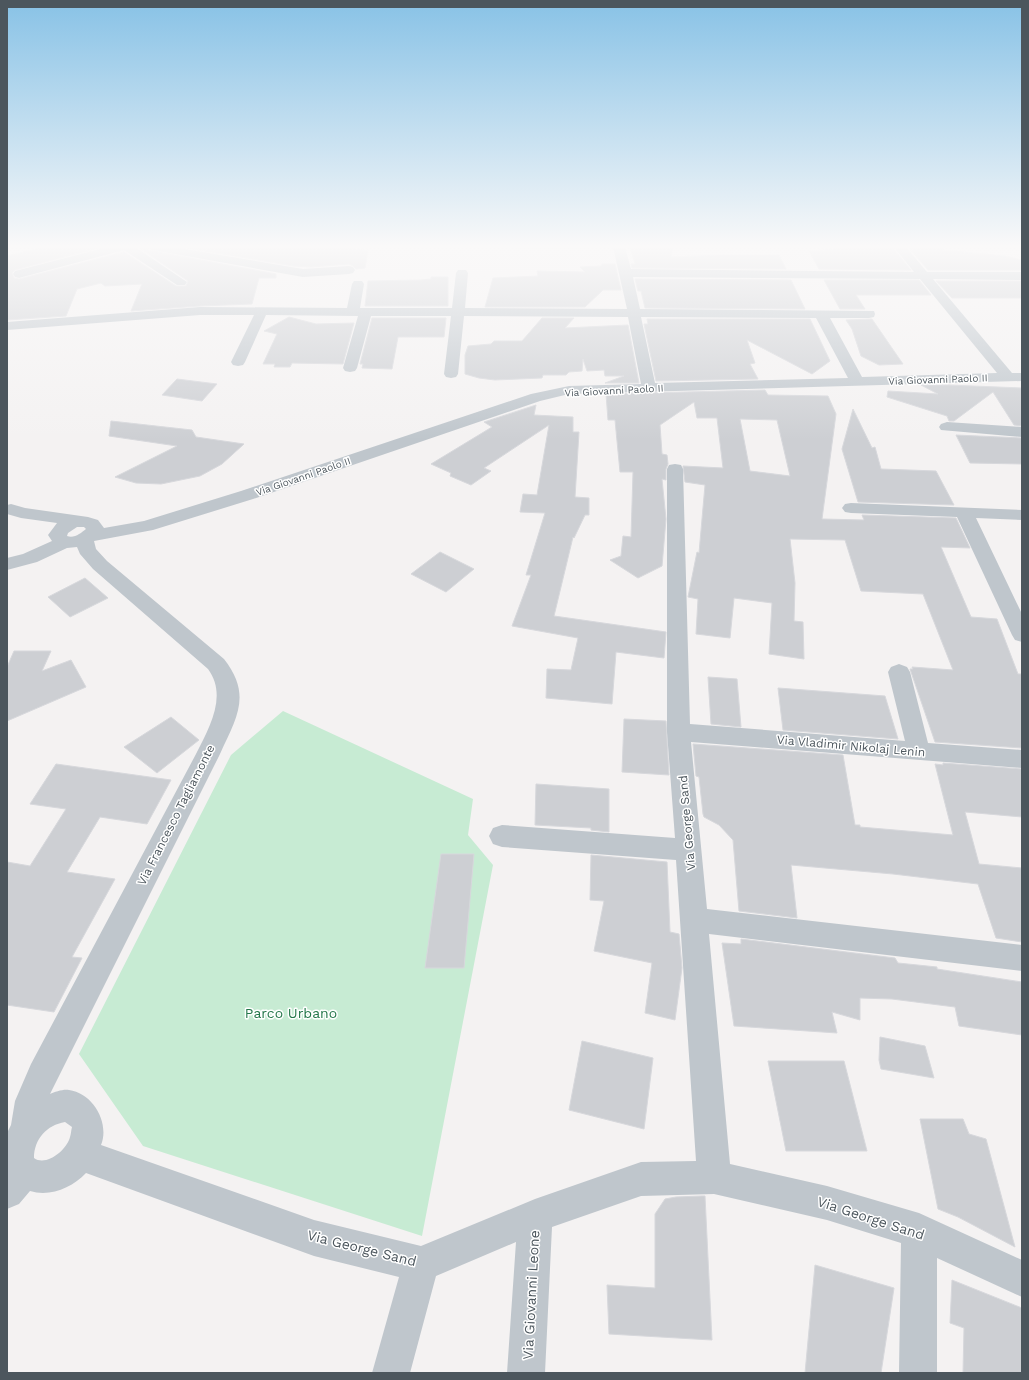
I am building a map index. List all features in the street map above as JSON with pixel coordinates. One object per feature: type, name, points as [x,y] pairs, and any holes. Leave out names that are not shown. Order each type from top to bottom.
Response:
[{"type":"street","points":[[7,326],[195,311]]},
{"type":"street","points":[[224,311],[869,314]]},
{"type":"street","points":[[956,311],[1015,377]]},
{"type":"street","points":[[238,362],[261,312]]},
{"type":"street","points":[[350,368],[366,312]]},
{"type":"street","points":[[451,374],[458,312]]},
{"type":"street","points":[[634,313],[649,388]]},
{"type":"street","points":[[821,314],[857,382]]},
{"type":"street","name":"Via Giovanni Paolo II","points":[[9,507],[22,519],[46,535],[147,526],[247,495],[536,398],[569,390],[1015,377]]},
{"type":"street","points":[[947,428],[1022,432]]},
{"type":"street","name":"Via George Sand","points":[[675,469],[679,732],[714,1176]]},
{"type":"street","name":"Via Giovanni Paolo II","points":[[9,507],[21,513],[78,533]]},
{"type":"street","points":[[851,508],[1022,515]]},
{"type":"street","points":[[964,512],[1020,625]]},
{"type":"street","points":[[7,564],[30,558],[78,533]]},
{"type":"street","name":"Via Francesco Tagliamonte","points":[[16,1128],[32,1100],[42,1075],[208,754],[227,710],[228,699],[226,679],[216,664],[100,565],[87,550],[78,533]]},
{"type":"street","points":[[899,672],[919,752]]},
{"type":"street","name":"Via Vladimir Nikolaj Lenin","points":[[679,732],[1022,759]]},
{"type":"street","points":[[502,836],[689,850]]},
{"type":"street","points":[[695,920],[1022,958]]},
{"type":"street","points":[[68,1106],[78,1109],[84,1116],[88,1125],[88,1136],[84,1148],[80,1154],[67,1168],[55,1175],[43,1178],[32,1177],[15,1182],[19,1164],[17,1153],[20,1141],[16,1128],[35,1119],[46,1111],[57,1107],[68,1106]]},
{"type":"street","name":"Via George Sand","points":[[80,1154],[314,1238],[421,1264],[535,1216],[641,1179],[714,1176],[827,1202],[919,1231],[1022,1279]]},
{"type":"street","name":"Via Giovanni Leone","points":[[526,1373],[535,1216]]},
{"type":"street","points":[[918,1373],[919,1231]]},
{"type":"street","points":[[391,1373],[421,1264]]},
{"type":"green space","name":"Parco Urbano","points":[[283,711],[473,799],[468,835],[493,865],[422,1236],[143,1146],[79,1054],[231,755]]},
{"type":"building","points":[[7,311],[68,311],[66,316],[7,320]]},
{"type":"building","points":[[289,317],[316,324],[354,323],[343,364],[292,363],[290,367],[274,367],[275,364],[263,364],[277,334],[264,331]]},
{"type":"building","points":[[372,318],[446,318],[444,337],[398,337],[392,369],[362,368],[363,364],[360,364]]},
{"type":"building","points":[[542,318],[574,318],[565,328],[628,325],[639,383],[605,383],[624,376],[605,376],[604,370],[587,371],[583,359],[582,371],[569,372],[566,375],[543,375],[542,378],[495,380],[465,374],[465,355],[468,346],[491,344],[494,341],[522,341]]},
{"type":"building","points":[[647,319],[810,319],[830,361],[812,374],[747,340],[755,363],[750,364],[758,379],[656,381],[644,324],[648,324]]},
{"type":"building","points":[[872,319],[903,364],[879,365],[861,356],[852,329],[846,320]]},
{"type":"building","points":[[177,379],[217,384],[202,401],[162,395]]},
{"type":"building","points":[[921,385],[1022,388],[1022,426],[1014,425],[993,392],[954,421],[949,421],[947,416],[887,397],[888,391],[938,394]]},
{"type":"building","points":[[765,390],[768,395],[828,396],[836,414],[822,519],[864,520],[862,515],[956,518],[970,548],[941,547],[971,617],[997,619],[1018,674],[1022,674],[1022,748],[935,742],[910,669],[913,669],[912,667],[953,670],[923,594],[861,591],[845,540],[790,539],[795,583],[794,621],[803,622],[804,659],[769,654],[772,603],[734,598],[730,638],[696,634],[698,599],[688,597],[697,552],[699,553],[705,485],[685,482],[683,466],[723,468],[717,418],[697,418],[694,402],[660,425],[662,454],[667,455],[668,464],[666,469],[666,480],[662,479],[666,519],[662,566],[638,578],[610,560],[621,556],[623,536],[631,537],[633,472],[620,472],[615,420],[608,420],[606,394]],"holes":[[[740,419],[777,420],[790,476],[750,471]]]},
{"type":"building","points":[[536,405],[534,415],[573,417],[573,432],[579,432],[575,497],[589,498],[589,515],[585,515],[574,538],[573,537],[554,616],[666,632],[664,658],[616,652],[612,704],[546,698],[547,669],[571,670],[578,638],[512,626],[531,575],[526,575],[545,513],[520,512],[523,494],[537,495],[549,425],[484,468],[491,471],[471,485],[450,476],[451,473],[431,464],[492,427],[484,422]]},
{"type":"building","points":[[853,409],[872,448],[875,447],[881,469],[936,471],[954,505],[858,502],[842,449]]},
{"type":"building","points":[[111,421],[192,430],[196,437],[244,444],[222,464],[200,476],[161,484],[136,483],[115,477],[177,446],[109,436]]},
{"type":"building","points":[[956,435],[1022,438],[1022,464],[970,463]]},
{"type":"building","points":[[440,552],[474,569],[446,592],[411,574]]},
{"type":"building","points":[[85,578],[108,598],[70,617],[48,597]]},
{"type":"building","points":[[14,651],[51,651],[42,671],[71,660],[86,687],[7,721],[7,667]]},
{"type":"building","points":[[708,677],[737,679],[741,727],[711,724]]},
{"type":"building","points":[[778,688],[885,696],[898,739],[783,730]]},
{"type":"building","points":[[171,717],[199,740],[157,773],[124,747]]},
{"type":"building","points":[[624,719],[666,721],[669,775],[622,772]]},
{"type":"building","points":[[693,744],[843,755],[855,825],[860,825],[860,827],[953,835],[935,764],[943,765],[943,763],[1022,769],[1022,817],[965,812],[979,864],[1022,868],[1022,942],[996,938],[978,884],[893,874],[791,865],[797,918],[739,911],[733,840],[719,825],[704,817],[699,777],[696,776]]},
{"type":"building","points":[[56,764],[171,780],[147,824],[100,817],[67,872],[115,879],[72,957],[82,958],[54,1012],[7,1005],[7,862],[30,866],[66,809],[30,804]]},
{"type":"building","points":[[536,784],[609,789],[609,832],[591,830],[591,828],[535,825]]},
{"type":"building","points":[[441,854],[474,854],[464,968],[425,968]]},
{"type":"building","points":[[591,855],[667,862],[670,932],[679,934],[682,968],[675,1020],[645,1013],[652,963],[594,951],[604,901],[590,900]]},
{"type":"building","points":[[741,939],[895,958],[898,963],[937,967],[937,969],[1022,982],[1022,1035],[959,1026],[955,1007],[892,999],[860,998],[860,1020],[832,1012],[837,1033],[734,1026],[722,943],[741,944]]},
{"type":"building","points":[[880,1037],[925,1046],[934,1078],[881,1069],[879,1060]]},
{"type":"building","points":[[582,1041],[653,1058],[644,1129],[569,1110]]},
{"type":"building","points":[[768,1061],[844,1061],[867,1151],[786,1151]]},
{"type":"building","points":[[920,1119],[963,1119],[969,1134],[986,1139],[1015,1247],[958,1217],[938,1209]]},
{"type":"building","points":[[705,1196],[712,1340],[609,1334],[607,1285],[655,1288],[655,1214],[665,1199]]},
{"type":"building","points":[[815,1265],[894,1288],[881,1373],[805,1373]]},
{"type":"building","points":[[952,1280],[1022,1308],[1022,1373],[963,1373],[964,1328],[950,1323]]}]
